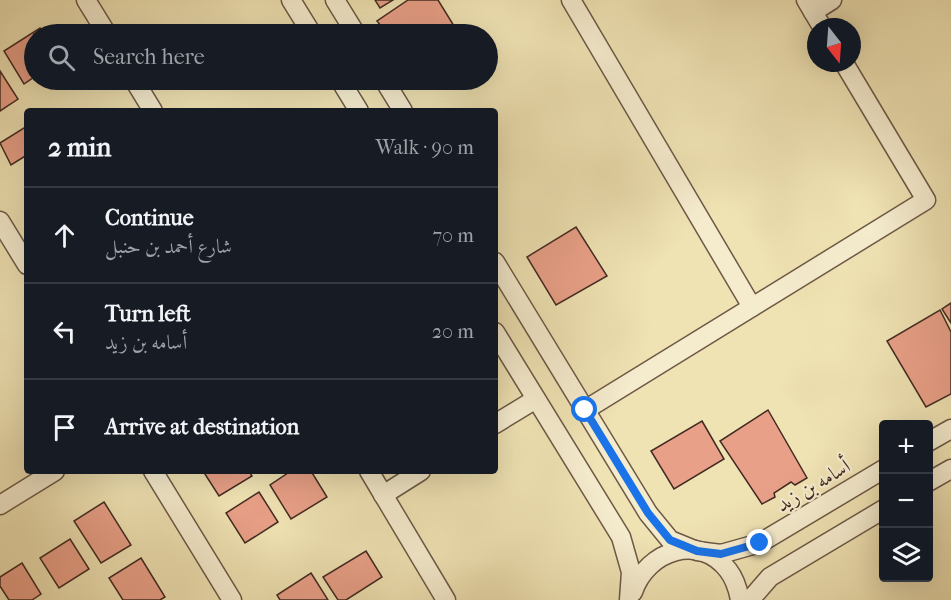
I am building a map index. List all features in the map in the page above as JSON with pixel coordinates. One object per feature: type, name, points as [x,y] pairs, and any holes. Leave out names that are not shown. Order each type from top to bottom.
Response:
[{"type":"street","points":[[86,0],[101,24]]},
{"type":"street","points":[[291,0],[306,24]]},
{"type":"street","points":[[335,0],[350,24]]},
{"type":"street","points":[[572,0],[752,307]]},
{"type":"street","points":[[814,13],[832,0]]},
{"type":"street","points":[[585,410],[926,200],[849,72]]},
{"type":"street","points":[[140,90],[151,108]]},
{"type":"street","points":[[346,90],[357,108]]},
{"type":"street","points":[[390,90],[401,108]]},
{"type":"street","points":[[0,221],[24,260]]},
{"type":"street","points":[[498,267],[657,527],[670,540],[714,557],[727,569],[737,584],[740,600]]},
{"type":"street","points":[[498,337],[621,537],[631,572],[630,599]]},
{"type":"street","points":[[498,422],[536,399]]},
{"type":"street","points":[[933,439],[951,429]]},
{"type":"street","points":[[933,479],[951,469]]},
{"type":"street","name":"أسامه بن زيد","points":[[697,551],[721,554],[760,543],[879,472]]},
{"type":"street","points":[[0,505],[51,474]]},
{"type":"street","points":[[155,474],[232,600]]},
{"type":"street","points":[[371,474],[446,600]]},
{"type":"street","points":[[383,495],[416,474]]},
{"type":"street","points":[[750,600],[770,577],[879,512]]},
{"type":"street","points":[[630,599],[637,579],[647,565],[671,552],[697,551]]},
{"type":"building","points":[[375,0],[393,0],[380,8]]},
{"type":"building","points":[[408,0],[438,0],[453,24],[379,24],[377,21]]},
{"type":"building","points":[[24,38],[24,84],[4,51]]},
{"type":"building","points":[[0,71],[18,99],[0,111]]},
{"type":"building","points":[[24,128],[24,157],[11,165],[0,143]]},
{"type":"building","points":[[576,227],[607,276],[556,305],[527,257]]},
{"type":"building","points":[[951,303],[951,323],[942,309]]},
{"type":"building","points":[[940,310],[951,332],[951,394],[926,407],[887,341]]},
{"type":"building","points":[[768,410],[807,478],[795,485],[791,482],[774,493],[775,497],[762,504],[720,441]]},
{"type":"building","points":[[702,421],[724,459],[674,489],[651,451]]},
{"type":"building","points":[[205,474],[251,474],[252,476],[219,496]]},
{"type":"building","points":[[286,474],[313,474],[327,497],[291,519],[270,485]]},
{"type":"building","points":[[259,492],[278,522],[245,543],[226,513]]},
{"type":"building","points":[[104,502],[131,545],[101,563],[74,521]]},
{"type":"building","points":[[70,539],[89,569],[59,588],[40,558]]},
{"type":"building","points":[[366,551],[382,577],[346,600],[338,600],[323,577]]},
{"type":"building","points":[[141,558],[165,597],[160,600],[123,600],[109,578]]},
{"type":"building","points":[[22,563],[41,594],[32,600],[9,600],[0,586],[0,577]]},
{"type":"building","points":[[311,573],[328,600],[280,600],[277,595]]},
{"type":"route","points":[[585,410],[657,527],[670,540],[697,551],[721,554],[742,550],[760,543]]}]
